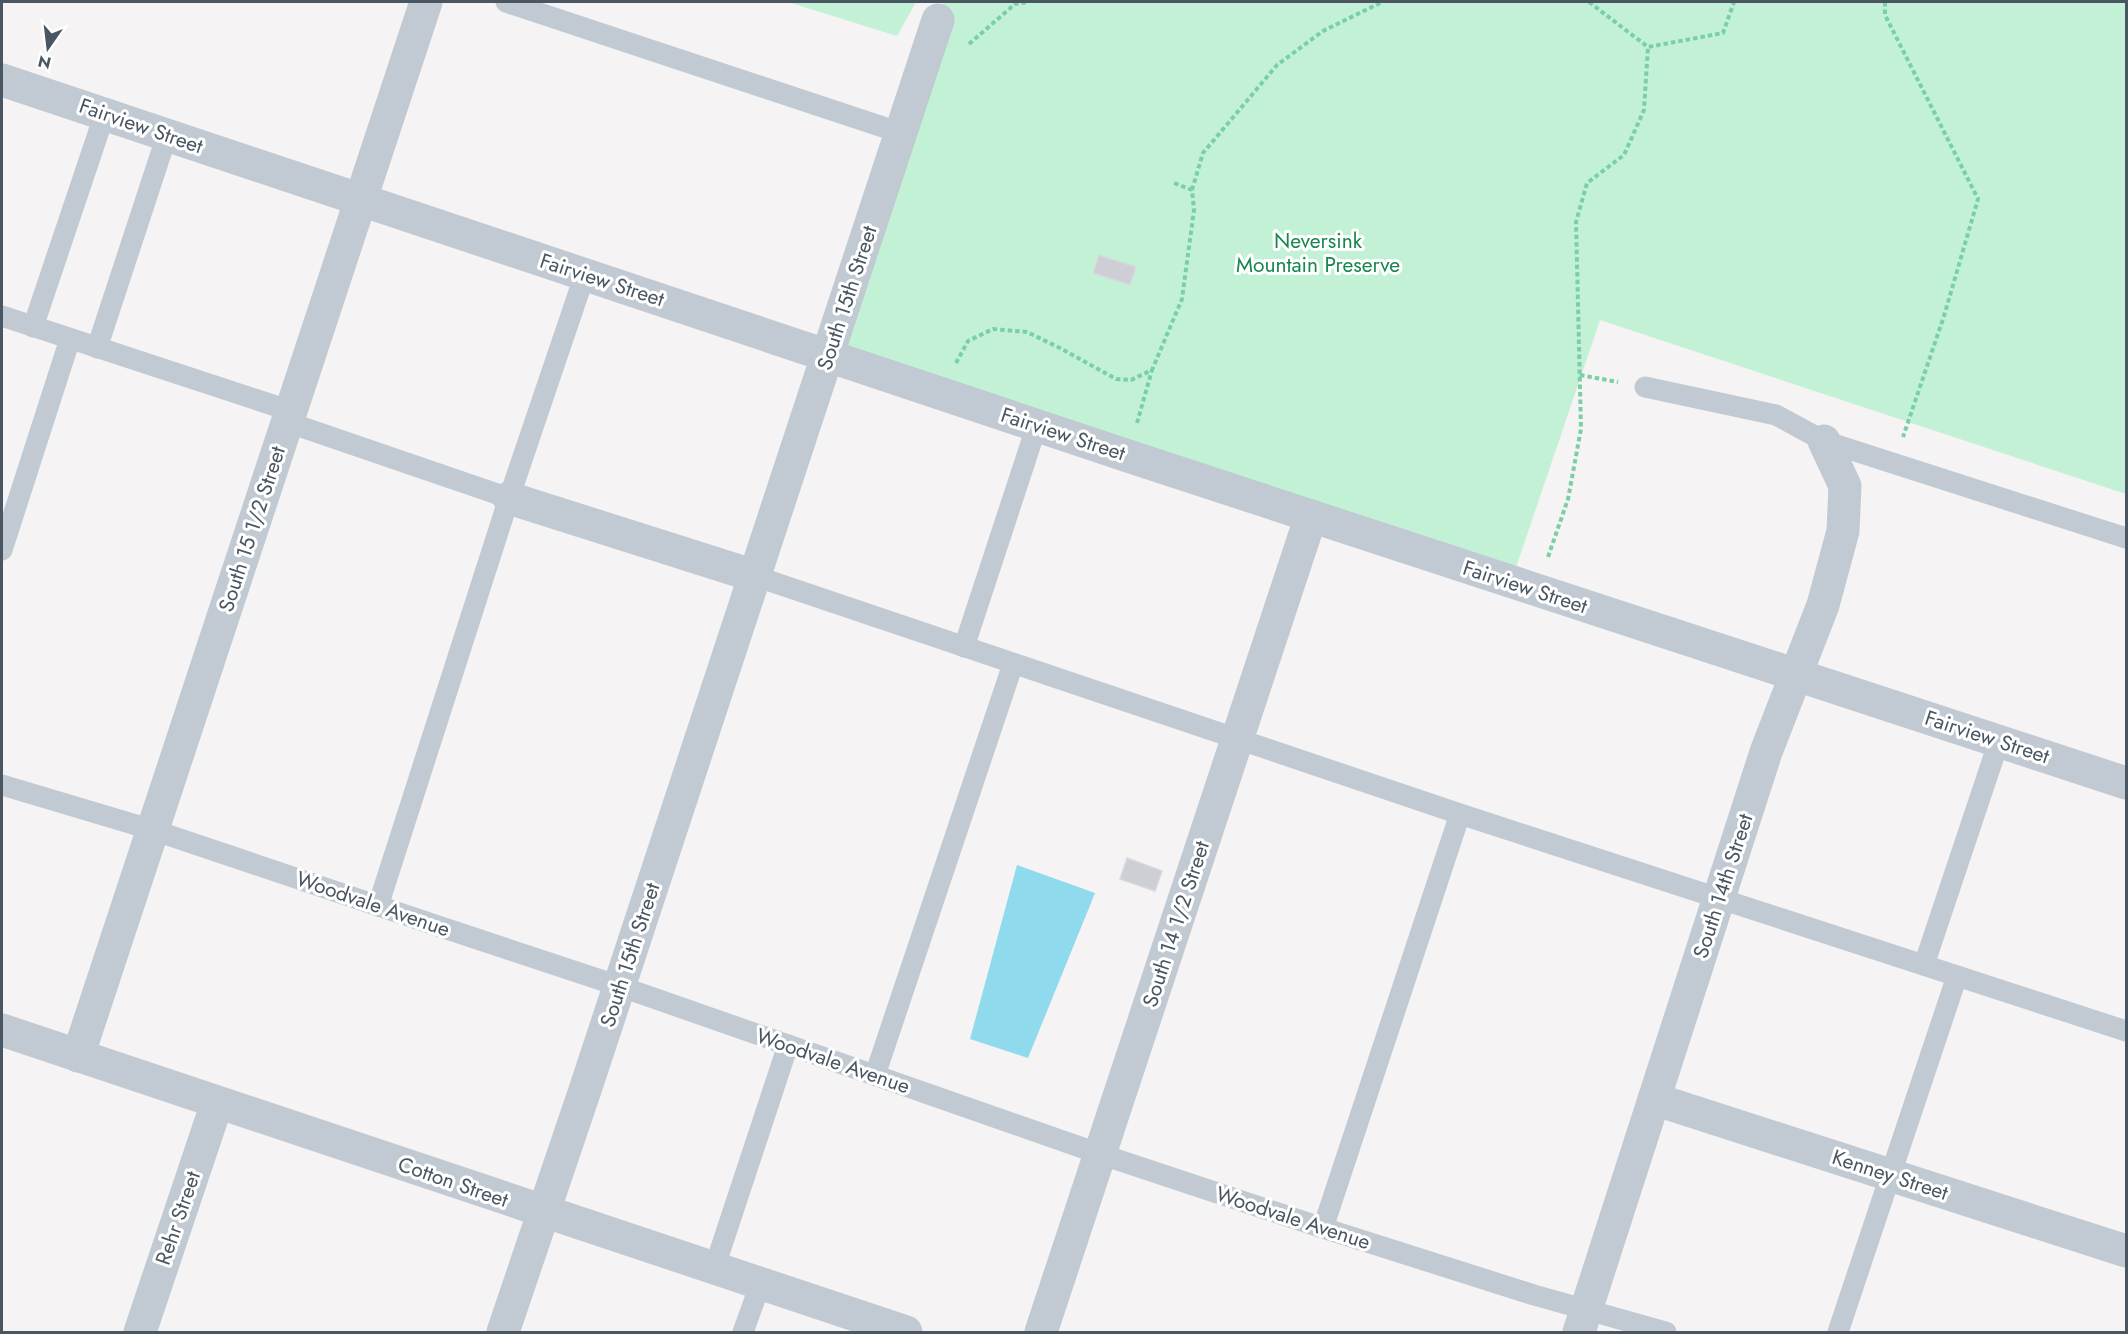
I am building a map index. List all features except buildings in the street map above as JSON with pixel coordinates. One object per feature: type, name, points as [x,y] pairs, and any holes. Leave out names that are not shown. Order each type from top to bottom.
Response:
[{"type":"street","name":"South 15 1/2 Street","points":[[78,1056],[426,2]]},
{"type":"street","name":"South 15th Street","points":[[503,1332],[938,20]]},
{"type":"street","name":"Fairview Street","points":[[2,80],[1537,591],[2127,783]]},
{"type":"street","name":"South 14th Street","points":[[1582,1321],[1766,752],[1823,605],[1844,531],[1845,486],[1824,441]]},
{"type":"street","points":[[509,498],[755,576]]},
{"type":"street","name":"South 14 1/2 Street","points":[[1041,1332],[1311,516]]},
{"type":"street","name":"Cotton Street","points":[[2,1030],[544,1213],[906,1332]]},
{"type":"street","name":"Kenney Street","points":[[1654,1099],[2127,1251]]},
{"type":"street","name":"Rehr Street","points":[[140,1332],[217,1103]]},
{"type":"lane","points":[[506,2],[901,133]]},
{"type":"lane","points":[[33,327],[105,114]]},
{"type":"lane","points":[[97,348],[167,135]]},
{"type":"lane","points":[[378,906],[509,498],[585,274]]},
{"type":"lane","points":[[2,316],[97,348],[509,498]]},
{"type":"lane","points":[[2,550],[70,339]]},
{"type":"lane","points":[[1645,387],[1776,415],[1824,441],[2127,538]]},
{"type":"lane","points":[[964,647],[1037,425]]},
{"type":"lane","points":[[755,576],[1718,900],[2127,1031]]},
{"type":"lane","points":[[875,1075],[1013,664]]},
{"type":"lane","points":[[1924,965],[1999,741]]},
{"type":"lane","name":"Woodvale Avenue","points":[[2,785],[153,830],[619,986],[1100,1154],[1323,1228],[1534,1294],[1582,1321],[1666,1332]]},
{"type":"lane","points":[[1323,1228],[1460,814]]},
{"type":"lane","points":[[1838,1332],[1957,976]]},
{"type":"lane","points":[[714,1269],[788,1045]]},
{"type":"lane","points":[[743,1332],[760,1285]]},
{"type":"path","points":[[1137,423],[1152,370],[1182,299],[1194,210],[1192,190],[1203,153],[1276,65],[1323,31],[1382,2]]},
{"type":"path","points":[[1589,2],[1648,47],[1723,33],[1734,2]]},
{"type":"path","points":[[1885,2],[1885,15],[1978,199],[1944,316],[1894,463]]},
{"type":"path","points":[[1537,591],[1568,499],[1581,429],[1576,222],[1587,183],[1624,155],[1644,110],[1648,47]]},
{"type":"path","points":[[1174,183],[1192,190]]},
{"type":"path","points":[[941,393],[968,341],[993,328],[1027,332],[1116,379],[1131,380],[1152,370]]},
{"type":"path","points":[[1580,375],[1645,387]]},
{"type":"green space","points":[[788,2],[916,2],[897,36]]},
{"type":"green space","name":"Neversink Mountain Preserve","points":[[944,2],[2126,2],[2126,494],[1600,320],[1511,582],[828,355]]},
{"type":"water","points":[[1017,865],[1095,893],[1028,1058],[970,1039]]}]
